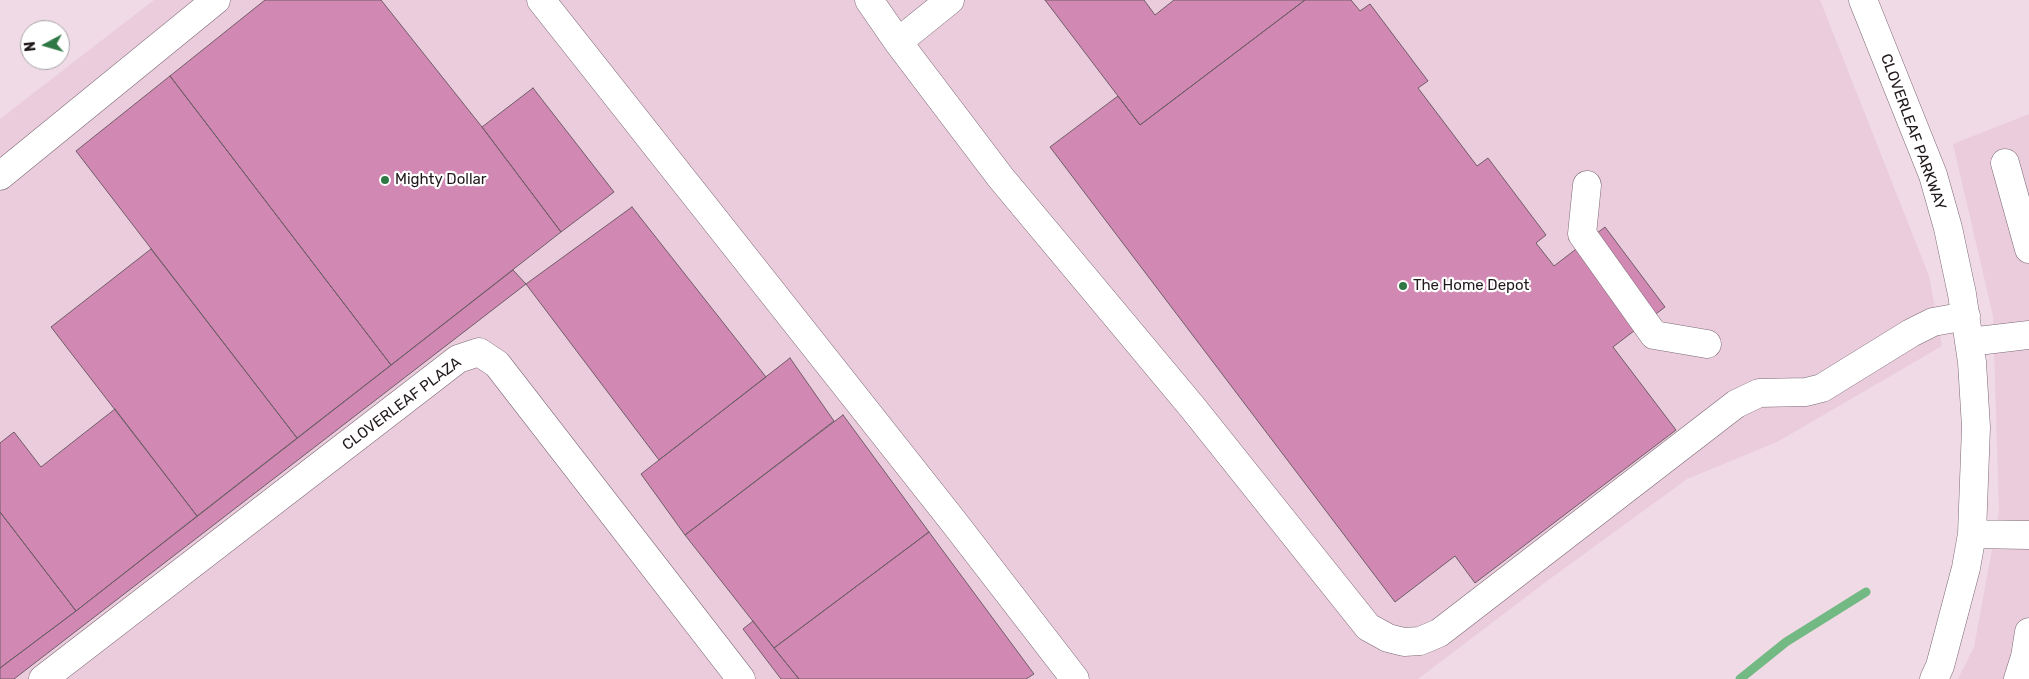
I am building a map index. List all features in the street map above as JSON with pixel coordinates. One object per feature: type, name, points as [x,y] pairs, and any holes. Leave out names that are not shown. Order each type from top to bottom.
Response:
[{"type":"street","points":[[0,176],[216,0]]},
{"type":"street","points":[[542,0],[941,505],[1075,679]]},
{"type":"street","points":[[869,0],[898,42],[1001,178],[1199,416],[1368,627],[1388,638],[1404,642],[1420,640],[1439,633],[1736,404],[1759,393],[1806,392],[1822,388],[1911,333],[1933,322],[1966,316]]},
{"type":"street","points":[[898,42],[950,0]]},
{"type":"street","name":"CLOVERLEAF PARKWAY","points":[[1863,0],[1933,175],[1948,228],[1970,342],[1976,427],[1972,534],[1966,568],[1940,666],[1934,679]]},
{"type":"street","points":[[2005,163],[2029,249]]},
{"type":"street","points":[[1587,185],[1582,234],[1654,335],[1707,344]]},
{"type":"street","points":[[1970,342],[2029,335]]},
{"type":"street","name":"CLOVERLEAF PLAZA","points":[[43,679],[458,359],[479,352],[497,364],[742,679]]},
{"type":"street","points":[[1972,534],[2029,535]]},
{"type":"street","points":[[2018,679],[2025,657],[2029,632]]},
{"type":"shaded area","points":[[154,0],[1820,0],[1929,276],[1942,346],[1777,442],[1687,479],[1547,581],[1418,679],[0,679],[0,119],[63,70],[70,70],[70,65]]},
{"type":"shaded area","points":[[2029,114],[2029,679],[1958,679],[1974,647],[1999,512],[1993,316],[1953,144]]},
{"type":"building","name":"Mighty Dollar","points":[[265,0],[381,0],[482,127],[561,232],[391,365],[170,76]]},
{"type":"building","points":[[1045,0],[1144,0],[1155,15],[1174,0],[1305,0],[1140,125]]},
{"type":"building","name":"The Home Depot","points":[[1305,0],[1351,0],[1360,11],[1370,4],[1428,81],[1418,88],[1477,166],[1488,158],[1546,235],[1536,243],[1554,266],[1605,227],[1665,307],[1613,347],[1676,430],[1475,583],[1455,556],[1395,602],[1050,147],[1118,96],[1140,125]]},
{"type":"building","points":[[170,76],[391,365],[297,438],[76,151]]},
{"type":"building","points":[[533,88],[614,192],[561,232],[482,127]]},
{"type":"building","points":[[632,207],[766,377],[659,460],[526,284]]},
{"type":"building","points":[[151,249],[297,438],[197,516],[51,327]]},
{"type":"building","points":[[513,270],[526,284],[14,679],[0,679],[0,668],[76,611]]},
{"type":"building","points":[[790,358],[834,421],[685,535],[641,474]]},
{"type":"building","points":[[115,409],[197,516],[76,611],[0,512],[0,443],[14,432],[41,467]]},
{"type":"building","points":[[843,415],[929,532],[774,648],[685,535]]},
{"type":"building","points":[[0,512],[76,611],[0,668]]},
{"type":"building","points":[[929,532],[1034,674],[1026,679],[799,679],[774,648]]},
{"type":"building","points":[[753,621],[799,679],[781,679],[743,629]]},
{"type":"waterway","points":[[1740,679],[1786,642],[1866,592]]},
{"type":"place","name":"Mighty Dollar","points":[[385,180]]},
{"type":"place","name":"The Home Depot","points":[[1403,286]]}]
